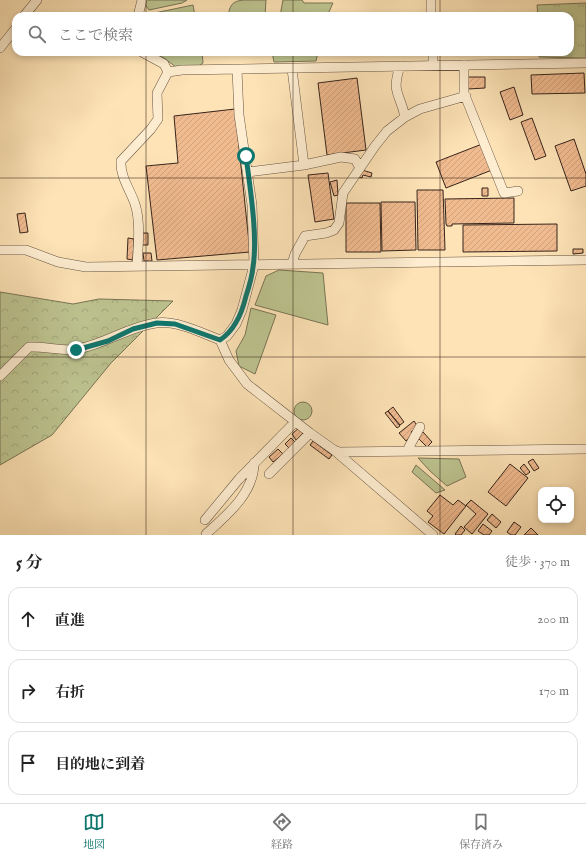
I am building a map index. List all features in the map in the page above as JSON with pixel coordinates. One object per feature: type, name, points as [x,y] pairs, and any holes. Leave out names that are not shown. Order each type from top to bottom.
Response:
[{"type":"street","points":[[27,12],[37,0]]},
{"type":"street","points":[[139,12],[142,0]]},
{"type":"street","points":[[431,0],[431,12]]},
{"type":"street","points":[[0,48],[12,33]]},
{"type":"street","points":[[149,56],[164,64],[168,72]]},
{"type":"street","points":[[432,56],[433,65]]},
{"type":"street","points":[[168,72],[182,70],[586,63]]},
{"type":"street","points":[[464,65],[466,96],[504,193],[518,191]]},
{"type":"street","points":[[400,66],[395,81],[396,94],[403,105],[405,117]]},
{"type":"street","points":[[292,69],[304,166]]},
{"type":"street","points":[[220,340],[227,336],[236,324],[242,310],[254,265],[252,213],[248,172],[239,115],[237,70]]},
{"type":"street","points":[[137,266],[138,242],[136,205],[120,170],[121,161],[151,129],[158,119],[157,93],[168,72]]},
{"type":"street","points":[[292,264],[295,254],[305,236],[326,234],[334,230],[339,222],[343,193],[387,131],[405,117],[420,109],[466,96]]},
{"type":"street","points":[[248,172],[304,166],[341,158],[354,159],[360,168]]},
{"type":"street","points":[[0,250],[26,250],[58,262],[86,267],[586,260]]},
{"type":"street","points":[[0,376],[29,347],[76,350],[108,341],[133,329],[157,323],[175,324],[220,340],[229,360],[247,384],[295,422],[334,450],[433,535]]},
{"type":"street","points":[[205,520],[239,479],[295,422]]},
{"type":"street","points":[[408,452],[408,447],[420,427]]},
{"type":"street","points":[[269,474],[310,433]]},
{"type":"street","points":[[334,450],[339,452],[408,452],[586,449]]},
{"type":"street","points":[[206,534],[226,516],[242,498],[250,480],[254,463]]},
{"type":"green space","points":[[142,0],[187,0],[182,3],[149,10]]},
{"type":"green space","points":[[266,0],[265,12],[229,12],[232,4],[237,1]]},
{"type":"green space","points":[[283,0],[302,0],[304,3],[333,3],[329,12],[281,12]]},
{"type":"green space","points":[[586,3],[586,58],[539,57],[574,56],[574,12],[538,12],[537,5]]},
{"type":"green space","points":[[193,5],[194,12],[159,12]]},
{"type":"green space","points":[[160,56],[202,56],[203,63],[199,66],[176,67]]},
{"type":"green space","points":[[273,56],[317,56],[316,61],[274,62]]},
{"type":"green space","points":[[279,270],[323,273],[328,325],[255,305],[266,276]]},
{"type":"green space","points":[[0,292],[73,304],[99,299],[173,301],[111,363],[52,435],[0,465]]},
{"type":"green space","points":[[251,308],[276,315],[255,374],[239,366],[236,351],[245,335]]},
{"type":"green space","points":[[303,402],[309,405],[312,411],[309,417],[303,420],[297,417],[294,411],[297,405]]},
{"type":"green space","points":[[418,458],[459,459],[466,477],[447,486]]},
{"type":"green space","points":[[416,465],[445,490],[436,493],[412,472]]},
{"type":"building","points":[[584,73],[585,93],[532,94],[531,75]]},
{"type":"building","points":[[467,77],[485,77],[485,88],[468,89]]},
{"type":"building","points":[[357,78],[366,150],[327,155],[318,83]]},
{"type":"building","points":[[514,87],[523,115],[510,120],[500,92]]},
{"type":"building","points":[[235,109],[250,252],[157,260],[146,166],[178,163],[174,116]]},
{"type":"building","points":[[532,118],[546,156],[535,160],[521,122]]},
{"type":"building","points":[[574,139],[586,174],[586,186],[571,191],[555,146]]},
{"type":"building","points":[[482,144],[492,170],[446,188],[436,162]]},
{"type":"building","points":[[362,170],[372,173],[371,177],[363,175],[362,178],[355,176]]},
{"type":"building","points":[[328,173],[334,219],[315,222],[308,175]]},
{"type":"building","points":[[337,180],[338,195],[334,196],[330,182]]},
{"type":"building","points":[[482,188],[488,188],[488,196],[482,196]]},
{"type":"building","points":[[417,190],[443,190],[445,250],[418,250]]},
{"type":"building","points":[[514,198],[514,223],[452,224],[452,226],[447,226],[446,224],[445,199]]},
{"type":"building","points":[[381,202],[415,202],[416,250],[382,251]]},
{"type":"building","points":[[346,203],[380,203],[381,252],[346,252]]},
{"type":"building","points":[[25,213],[28,232],[20,233],[17,214]]},
{"type":"building","points":[[557,224],[557,251],[463,252],[463,225]]},
{"type":"building","points":[[142,233],[148,233],[148,245],[142,245]]},
{"type":"building","points":[[128,238],[134,239],[133,260],[127,259]]},
{"type":"building","points":[[573,249],[583,249],[583,253],[573,254]]},
{"type":"building","points":[[143,253],[151,253],[152,261],[144,261]]},
{"type":"building","points":[[393,407],[404,422],[400,425],[388,411]]},
{"type":"building","points":[[388,411],[400,426],[397,428],[385,413]]},
{"type":"building","points":[[414,421],[418,427],[411,432],[413,435],[406,441],[399,433]]},
{"type":"building","points":[[300,427],[304,432],[296,440],[292,434]]},
{"type":"building","points":[[423,432],[432,442],[427,447],[417,437]]},
{"type":"building","points":[[291,438],[295,442],[289,448],[285,444]]},
{"type":"building","points":[[313,441],[332,455],[329,459],[310,445]]},
{"type":"building","points":[[278,449],[283,454],[273,462],[269,457]]},
{"type":"building","points":[[533,459],[539,468],[534,471],[528,462]]},
{"type":"building","points":[[510,464],[528,478],[506,506],[488,492]]},
{"type":"building","points":[[524,464],[530,472],[526,475],[520,468]]},
{"type":"building","points":[[440,495],[453,505],[458,500],[466,506],[444,534],[428,522],[433,516],[427,511]]},
{"type":"building","points":[[471,500],[488,514],[472,534],[464,527],[476,514],[466,505]]},
{"type":"building","points":[[492,514],[501,522],[496,528],[487,520]]},
{"type":"building","points":[[514,522],[521,527],[515,535],[511,535],[507,532]]},
{"type":"building","points":[[483,524],[492,531],[489,535],[484,535],[478,531]]},
{"type":"building","points":[[461,526],[465,530],[461,535],[456,535],[455,534]]},
{"type":"building","points":[[531,528],[538,535],[524,535]]},
{"type":"route","points":[[76,350],[108,341],[133,329],[157,323],[175,324],[220,340],[227,336],[236,324],[242,310],[254,265],[252,205],[246,156]]}]
